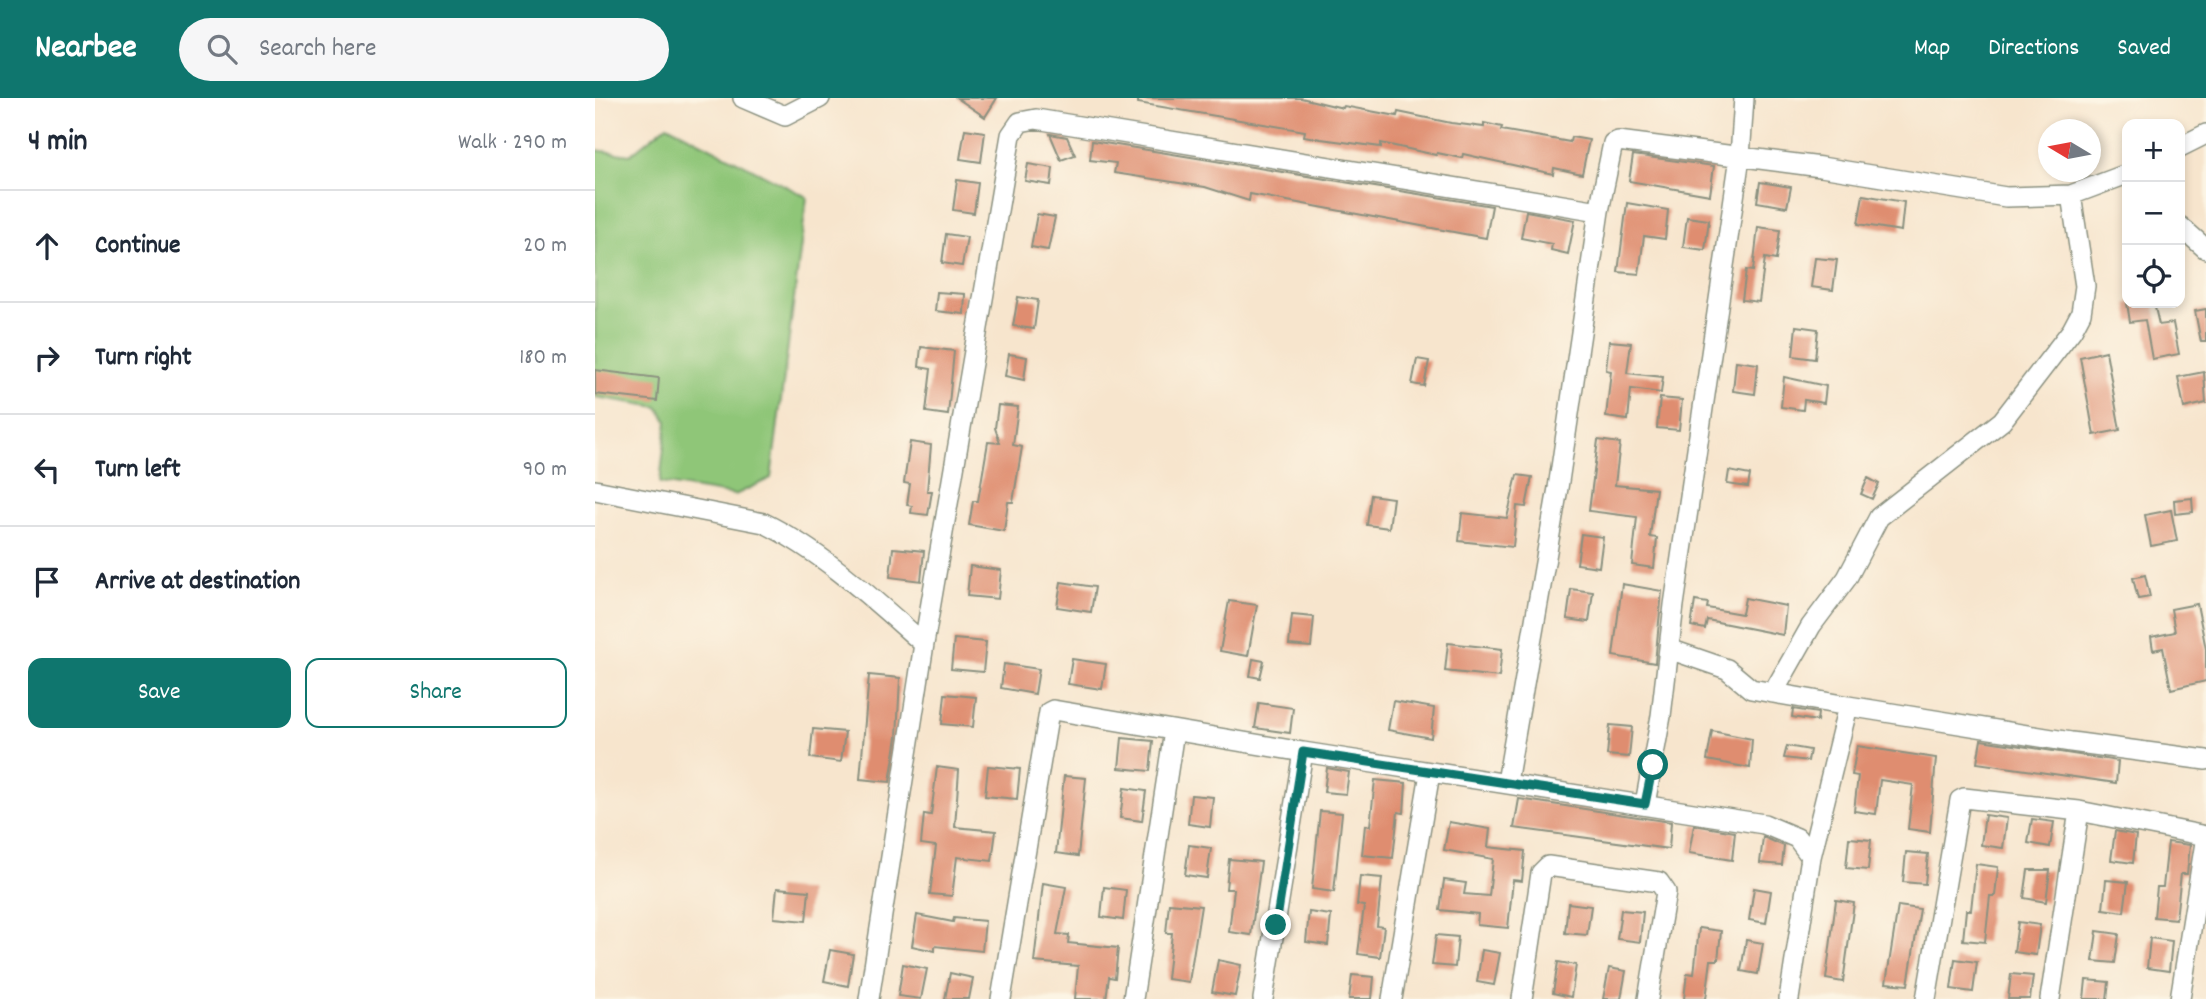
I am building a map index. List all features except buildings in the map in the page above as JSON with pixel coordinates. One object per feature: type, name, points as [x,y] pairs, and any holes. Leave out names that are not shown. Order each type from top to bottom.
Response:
[{"type":"street","points":[[743,98],[785,116],[820,98]]},
{"type":"street","points":[[1645,804],[1661,716],[1740,157],[1744,98]]},
{"type":"street","points":[[869,999],[924,645],[1011,135],[1020,122],[1050,121],[1599,211]]},
{"type":"street","points":[[2185,144],[2206,134]]},
{"type":"street","points":[[1507,782],[1558,488],[1611,147],[1618,141],[1821,167],[2006,197],[2071,195],[2122,176]]},
{"type":"street","points":[[1773,693],[1811,626],[1847,578],[1879,517],[2002,421],[2073,330],[2081,313],[2085,286],[2071,195]]},
{"type":"street","points":[[2185,230],[2206,249]]},
{"type":"street","points":[[595,490],[764,523],[781,532],[869,596],[924,645]]},
{"type":"street","points":[[1669,649],[1727,669],[1751,689],[2071,742],[2206,760]]},
{"type":"street","points":[[1789,999],[1811,857],[1849,706]]},
{"type":"street","points":[[1001,999],[1049,712],[1053,710],[1430,773],[1507,782],[1764,824],[1797,838],[1811,857]]},
{"type":"street","points":[[1133,999],[1174,731]]},
{"type":"street","points":[[1263,999],[1303,752]]},
{"type":"street","points":[[1392,999],[1430,773]]},
{"type":"street","points":[[1926,999],[1960,800],[1964,798],[2079,811],[2206,836],[2180,999]]},
{"type":"street","points":[[2050,999],[2079,811]]},
{"type":"street","points":[[1522,999],[1541,873],[1548,866],[1659,882],[1664,886],[1666,892],[1649,999]]},
{"type":"green space","points":[[667,125],[807,197],[771,478],[735,495],[660,483],[667,421],[658,407],[595,397],[595,150],[630,155]]},
{"type":"route","points":[[1276,925],[1303,752],[1645,804],[1653,765]]}]
